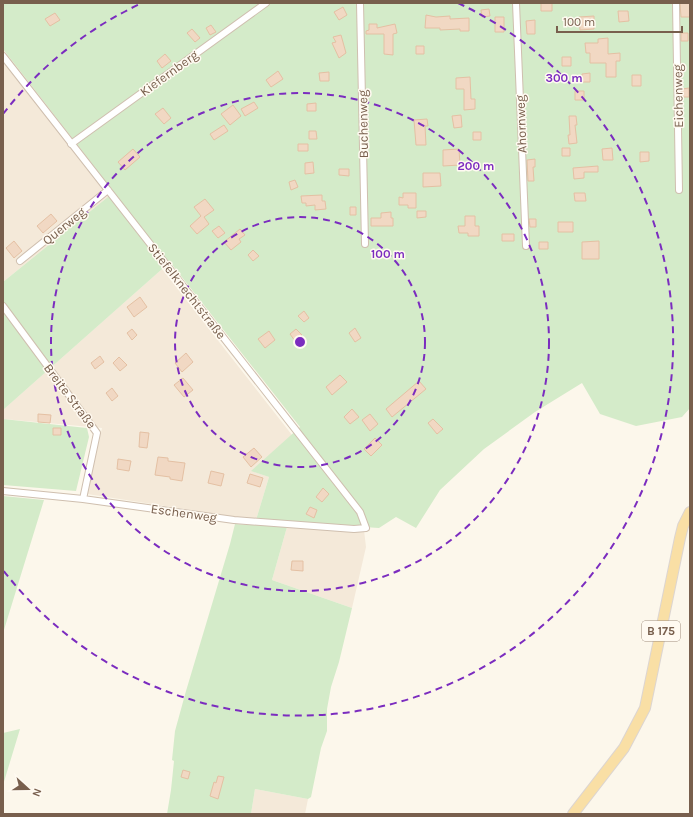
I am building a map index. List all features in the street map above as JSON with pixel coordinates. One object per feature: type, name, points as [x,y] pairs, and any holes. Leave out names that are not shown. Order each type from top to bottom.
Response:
[{"type":"main road","name":"B 175","points":[[573,814],[624,748],[645,708],[680,538],[683,526],[690,512]]},
{"type":"street","name":"Kiefernberg","points":[[72,144],[266,3]]},
{"type":"street","name":"Buchenweg","points":[[360,3],[365,244]]},
{"type":"street","name":"Ahornweg","points":[[516,3],[526,246]]},
{"type":"street","name":"Eichenweg","points":[[676,3],[679,190]]},
{"type":"street","name":"Stiefelknechtstraße","points":[[3,56],[360,512],[366,528]]},
{"type":"street","name":"Querweg","points":[[20,261],[108,190]]},
{"type":"street","name":"Breite Straße","points":[[3,306],[97,433],[83,499]]},
{"type":"street","name":"Eschenweg","points":[[3,491],[83,499],[234,520],[354,529],[366,528]]},
{"type":"shaded area","points":[[3,49],[114,192],[3,282]]},
{"type":"shaded area","points":[[162,269],[292,435],[252,471],[269,477],[256,520],[87,494],[102,428],[3,419],[4,409]]},
{"type":"shaded area","points":[[287,527],[364,530],[366,547],[352,608],[272,580]]},
{"type":"shaded area","points":[[255,789],[308,799],[305,814],[251,814]]},
{"type":"green space","points":[[3,3],[690,3],[690,408],[682,417],[636,426],[600,414],[582,383],[535,412],[484,449],[440,490],[416,528],[396,517],[379,528],[256,520],[269,477],[251,471],[300,427],[170,262],[3,410],[3,282],[114,192],[3,49]]},
{"type":"green space","points":[[3,419],[87,428],[89,437],[76,491],[3,485]]},
{"type":"green space","points":[[3,496],[44,500],[3,633]]},
{"type":"green space","points":[[235,524],[287,527],[272,580],[352,608],[339,662],[331,687],[327,709],[327,731],[321,748],[311,797],[308,799],[255,789],[251,814],[167,814],[174,761],[172,760],[175,731]]},
{"type":"green space","points":[[20,729],[3,785],[3,733]]},
{"type":"building","points":[[541,3],[552,3],[552,11],[541,11]]},
{"type":"building","points":[[680,3],[690,3],[690,17],[681,17]]},
{"type":"building","points":[[343,7],[347,15],[339,20],[334,12]]},
{"type":"building","points":[[489,9],[490,16],[482,17],[481,10]]},
{"type":"building","points":[[618,11],[628,11],[629,21],[619,22]]},
{"type":"building","points":[[55,13],[60,20],[50,26],[45,19]]},
{"type":"building","points":[[426,15],[436,17],[450,16],[450,19],[469,18],[469,31],[460,31],[460,29],[440,30],[440,28],[425,28]]},
{"type":"building","points":[[594,16],[594,29],[580,30],[579,17]]},
{"type":"building","points":[[495,17],[504,17],[504,32],[495,32]]},
{"type":"building","points":[[535,20],[535,34],[527,34],[526,21]]},
{"type":"building","points":[[369,24],[377,24],[377,28],[395,24],[397,33],[393,34],[393,55],[384,54],[384,34],[366,34],[366,31],[369,30]]},
{"type":"building","points":[[211,25],[216,32],[210,35],[206,28]]},
{"type":"building","points":[[192,29],[200,38],[195,42],[187,33]]},
{"type":"building","points":[[681,33],[688,33],[688,41],[681,41]]},
{"type":"building","points":[[341,35],[346,53],[339,58],[332,43],[336,42],[333,37]]},
{"type":"building","points":[[608,38],[608,54],[620,53],[620,61],[616,61],[616,77],[606,77],[606,63],[590,63],[590,53],[586,53],[585,43],[598,43],[598,39]]},
{"type":"building","points":[[416,46],[424,46],[424,54],[416,54]]},
{"type":"building","points":[[165,54],[171,61],[162,68],[157,61]]},
{"type":"building","points":[[562,57],[571,57],[571,66],[562,66]]},
{"type":"building","points":[[278,71],[283,79],[271,87],[266,80]]},
{"type":"building","points":[[329,72],[329,81],[320,81],[319,73]]},
{"type":"building","points":[[590,73],[590,82],[582,82],[582,74]]},
{"type":"building","points":[[632,75],[641,75],[641,86],[632,86]]},
{"type":"building","points":[[470,77],[471,99],[475,99],[475,109],[464,110],[464,89],[456,89],[456,78]]},
{"type":"building","points":[[689,88],[689,97],[682,97],[682,89]]},
{"type":"building","points":[[575,91],[584,91],[584,100],[575,100]]},
{"type":"building","points":[[254,102],[258,108],[245,116],[241,109]]},
{"type":"building","points":[[316,103],[316,111],[307,111],[307,104]]},
{"type":"building","points":[[233,105],[241,116],[230,125],[221,114]]},
{"type":"building","points":[[163,108],[171,118],[164,124],[155,114]]},
{"type":"building","points":[[461,115],[462,127],[454,128],[452,116]]},
{"type":"building","points":[[569,116],[576,116],[577,125],[575,125],[577,143],[569,144]]},
{"type":"building","points":[[427,119],[428,126],[425,126],[426,145],[416,145],[414,120]]},
{"type":"building","points":[[224,125],[228,131],[214,140],[210,134]]},
{"type":"building","points":[[309,131],[316,131],[317,139],[309,139]]},
{"type":"building","points":[[473,132],[481,132],[481,140],[473,140]]},
{"type":"building","points":[[298,144],[308,144],[308,151],[298,151]]},
{"type":"building","points":[[562,148],[570,148],[570,156],[562,156]]},
{"type":"building","points":[[612,148],[613,160],[603,160],[602,149]]},
{"type":"building","points":[[133,149],[140,157],[125,170],[118,162]]},
{"type":"building","points":[[459,149],[460,165],[443,166],[443,150]]},
{"type":"building","points":[[640,152],[649,152],[649,161],[640,162]]},
{"type":"building","points":[[535,159],[535,167],[533,167],[534,181],[528,181],[527,160]]},
{"type":"building","points":[[313,162],[314,173],[305,174],[305,163]]},
{"type":"building","points":[[598,166],[598,172],[584,172],[584,178],[574,179],[573,168]]},
{"type":"building","points":[[339,169],[349,169],[349,176],[339,175]]},
{"type":"building","points":[[423,173],[440,173],[441,186],[423,187]]},
{"type":"building","points":[[295,180],[298,187],[291,190],[289,182]]},
{"type":"building","points":[[403,193],[416,193],[416,208],[408,208],[408,205],[399,205],[399,197],[403,198]]},
{"type":"building","points":[[574,193],[585,193],[586,201],[575,201]]},
{"type":"building","points":[[322,195],[322,201],[325,201],[326,209],[315,210],[315,205],[306,206],[306,203],[302,203],[301,196]]},
{"type":"building","points":[[205,199],[214,210],[204,217],[209,224],[197,234],[190,226],[201,216],[194,207]]},
{"type":"building","points":[[350,207],[356,207],[356,215],[350,215]]},
{"type":"building","points":[[417,211],[426,211],[426,217],[417,218]]},
{"type":"building","points":[[391,212],[393,226],[371,226],[371,218],[381,218],[381,213]]},
{"type":"building","points":[[51,214],[57,221],[43,233],[37,226]]},
{"type":"building","points":[[465,216],[475,216],[475,226],[479,226],[479,236],[468,236],[468,233],[459,233],[458,226],[465,226]]},
{"type":"building","points":[[529,219],[536,219],[536,227],[530,227]]},
{"type":"building","points":[[558,222],[573,222],[573,232],[558,232]]},
{"type":"building","points":[[219,226],[225,233],[218,238],[212,231]]},
{"type":"building","points":[[240,229],[245,235],[239,239],[241,242],[231,250],[224,242]]},
{"type":"building","points":[[502,234],[514,234],[514,241],[502,241]]},
{"type":"building","points":[[14,241],[22,251],[14,258],[6,248]]},
{"type":"building","points":[[599,241],[599,259],[582,259],[582,242]]},
{"type":"building","points":[[539,242],[548,242],[548,249],[539,249]]},
{"type":"building","points":[[253,250],[259,256],[253,261],[248,255]]},
{"type":"building","points":[[140,297],[147,307],[134,317],[127,307]]},
{"type":"building","points":[[304,311],[309,318],[304,322],[298,316]]},
{"type":"building","points":[[355,328],[361,338],[355,342],[349,333]]},
{"type":"building","points":[[132,329],[137,335],[132,340],[127,333]]},
{"type":"building","points":[[296,329],[302,335],[295,341],[290,334]]},
{"type":"building","points":[[269,331],[275,340],[265,348],[258,339]]},
{"type":"building","points":[[186,353],[193,362],[182,372],[175,363]]},
{"type":"building","points":[[100,356],[104,362],[95,369],[91,363]]},
{"type":"building","points":[[119,357],[127,365],[120,371],[113,363]]},
{"type":"building","points":[[340,375],[347,382],[332,395],[326,387]]},
{"type":"building","points":[[183,378],[193,390],[184,397],[174,385]]},
{"type":"building","points":[[419,381],[426,389],[392,417],[386,409]]},
{"type":"building","points":[[112,388],[118,396],[112,401],[106,393]]},
{"type":"building","points":[[352,409],[359,417],[350,424],[344,417]]},
{"type":"building","points":[[38,414],[51,415],[50,423],[38,422]]},
{"type":"building","points":[[370,414],[378,424],[370,431],[362,420]]},
{"type":"building","points":[[433,419],[443,429],[437,434],[428,423]]},
{"type":"building","points":[[53,428],[61,428],[61,435],[53,435]]},
{"type":"building","points":[[140,432],[149,433],[147,448],[139,447]]},
{"type":"building","points":[[375,438],[382,445],[371,456],[364,449]]},
{"type":"building","points":[[254,448],[262,457],[251,467],[243,457]]},
{"type":"building","points":[[158,457],[168,458],[168,461],[185,463],[182,481],[170,479],[170,477],[155,475]]},
{"type":"building","points":[[118,459],[131,461],[129,471],[117,469]]},
{"type":"building","points":[[211,471],[224,474],[221,486],[208,483]]},
{"type":"building","points":[[250,474],[263,478],[260,487],[247,483]]},
{"type":"building","points":[[323,488],[329,494],[322,502],[316,497]]},
{"type":"building","points":[[310,507],[317,510],[314,518],[306,514]]},
{"type":"building","points":[[292,561],[303,561],[303,571],[291,570]]},
{"type":"building","points":[[183,770],[190,772],[188,779],[181,777]]},
{"type":"building","points":[[218,776],[224,777],[218,799],[210,796],[214,782],[216,783]]}]
